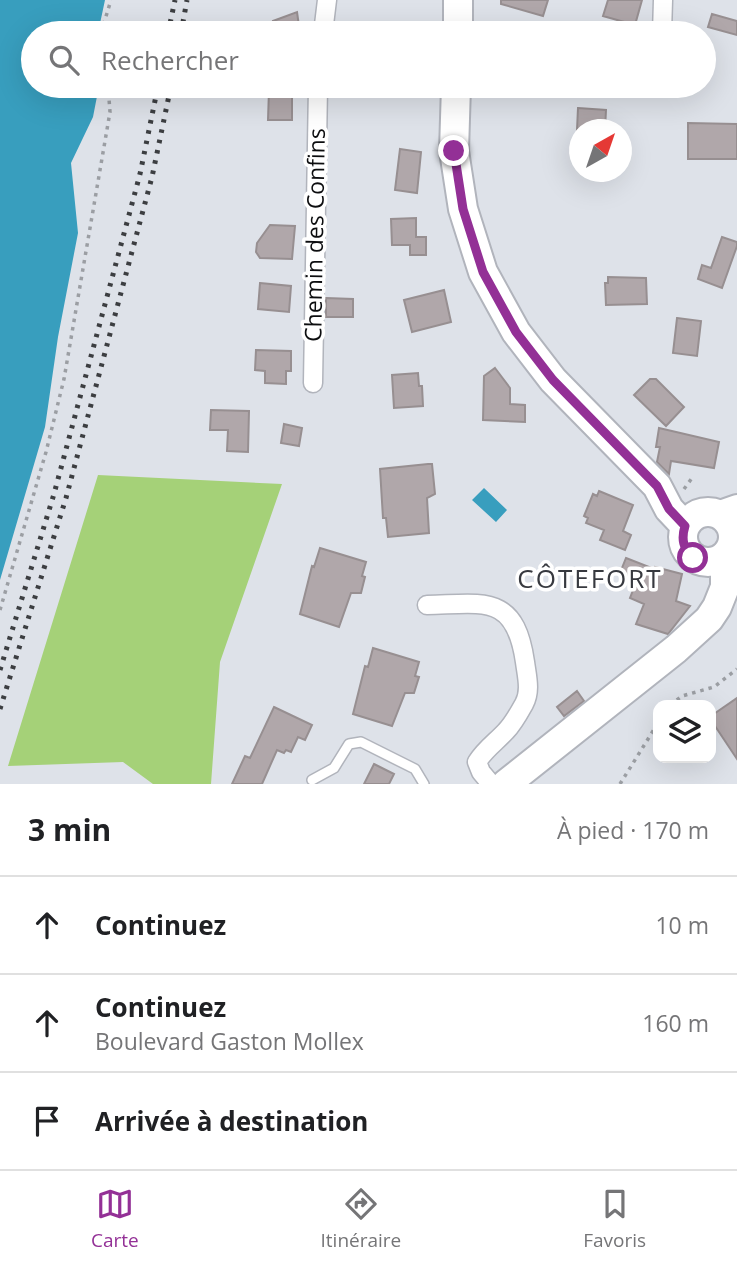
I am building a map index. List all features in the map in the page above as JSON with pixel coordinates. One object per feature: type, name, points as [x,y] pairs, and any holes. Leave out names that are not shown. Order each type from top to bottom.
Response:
[{"type":"main road","points":[[458,0],[458,21]]},
{"type":"main road","points":[[456,98],[454,151],[463,209],[483,272],[516,332],[553,380],[657,486],[669,509],[720,532],[725,587],[709,619],[676,649],[506,784]]},
{"type":"street","points":[[324,21],[327,0]]},
{"type":"street","points":[[662,21],[663,0]]},
{"type":"street","name":"Chemin des Confins","points":[[313,383],[318,98]]},
{"type":"street","points":[[427,605],[485,604],[499,609],[512,620],[522,637],[529,691],[525,703],[508,730],[483,751],[477,762],[491,784]]},
{"type":"lane","points":[[312,780],[334,768],[349,744],[361,742],[415,769],[424,784]]},
{"type":"path","points":[[105,21],[111,0]]},
{"type":"path","points":[[0,610],[46,452],[64,379],[110,113],[109,98]]},
{"type":"path","points":[[677,700],[714,687],[737,669]]},
{"type":"path","points":[[620,784],[653,731]]},
{"type":"green space","points":[[98,475],[282,484],[220,662],[211,784],[153,784],[123,762],[8,766]]},
{"type":"water","points":[[0,0],[105,0],[101,21],[21,21],[21,98],[97,98],[93,117],[71,163],[78,233],[58,337],[45,427],[0,580]]},
{"type":"water","points":[[484,488],[507,510],[496,522],[472,500]]},
{"type":"building","points":[[501,0],[548,0],[543,16],[501,4]]},
{"type":"building","points":[[608,0],[642,0],[636,21],[621,21],[603,16]]},
{"type":"building","points":[[297,12],[298,21],[273,21]]},
{"type":"building","points":[[712,14],[737,21],[737,35],[716,29],[716,21],[710,21]]},
{"type":"building","points":[[269,98],[292,98],[292,120],[268,120]]},
{"type":"building","points":[[578,108],[606,110],[606,119],[578,119]]},
{"type":"building","points":[[688,123],[737,124],[737,159],[688,159]]},
{"type":"building","points":[[400,149],[421,152],[417,193],[395,190]]},
{"type":"building","points":[[416,218],[416,237],[426,237],[426,255],[410,255],[410,245],[392,245],[391,219]]},
{"type":"building","points":[[270,225],[295,226],[292,259],[260,258],[256,252],[257,243]]},
{"type":"building","points":[[722,237],[737,242],[737,246],[722,288],[698,279],[702,265],[711,268]]},
{"type":"building","points":[[608,277],[646,278],[647,304],[606,305],[605,283],[608,283]]},
{"type":"building","points":[[260,283],[291,286],[289,312],[258,309]]},
{"type":"building","points":[[444,290],[451,322],[412,332],[404,300]]},
{"type":"building","points":[[326,298],[353,299],[353,317],[326,317]]},
{"type":"building","points":[[677,318],[701,321],[697,356],[673,353]]},
{"type":"building","points":[[256,350],[291,351],[291,371],[286,371],[286,384],[265,383],[265,371],[255,370]]},
{"type":"building","points":[[495,368],[510,388],[510,404],[525,405],[525,422],[483,420],[484,376]]},
{"type":"building","points":[[418,373],[423,406],[394,408],[392,375]]},
{"type":"building","points":[[650,379],[656,379],[684,407],[666,426],[634,395]]},
{"type":"building","points":[[211,410],[249,411],[248,452],[227,451],[228,430],[210,430]]},
{"type":"building","points":[[284,424],[302,428],[299,446],[281,443]]},
{"type":"building","points":[[659,428],[719,442],[714,468],[671,461],[669,474],[657,462],[660,447],[656,447]]},
{"type":"building","points":[[432,464],[435,494],[427,498],[429,533],[388,537],[386,518],[383,518],[380,469]]},
{"type":"building","points":[[599,491],[633,505],[623,531],[631,535],[625,550],[600,540],[604,530],[586,523],[588,518],[584,516],[593,494],[597,496]]},
{"type":"building","points":[[320,548],[366,562],[361,593],[351,593],[339,627],[300,614],[312,566],[314,567]]},
{"type":"building","points":[[626,558],[654,569],[655,567],[682,574],[676,601],[690,606],[668,634],[636,624],[644,604],[630,598],[637,580],[620,573]]},
{"type":"building","points":[[373,648],[419,662],[415,676],[419,677],[414,693],[405,693],[392,726],[353,714],[365,666],[368,667]]},
{"type":"building","points":[[577,691],[584,701],[564,716],[557,707]]},
{"type":"building","points":[[737,698],[737,759],[716,728],[716,713]]},
{"type":"building","points":[[274,707],[312,725],[305,740],[298,737],[291,752],[277,750],[262,784],[232,784],[245,756],[250,758]]},
{"type":"building","points":[[374,764],[394,774],[389,784],[364,784]]},
{"type":"railway","points":[[171,21],[175,0]]},
{"type":"railway","points":[[183,21],[187,0]]},
{"type":"railway","points":[[0,670],[54,494],[140,174],[156,98]]},
{"type":"railway","points":[[0,709],[66,498],[152,177],[168,98]]},
{"type":"district","name":"CÔTEFORT","points":[[590,579]]},
{"type":"route","points":[[454,151],[463,209],[483,272],[516,332],[553,380],[657,486],[669,509],[685,526],[682,540],[693,558]]}]
